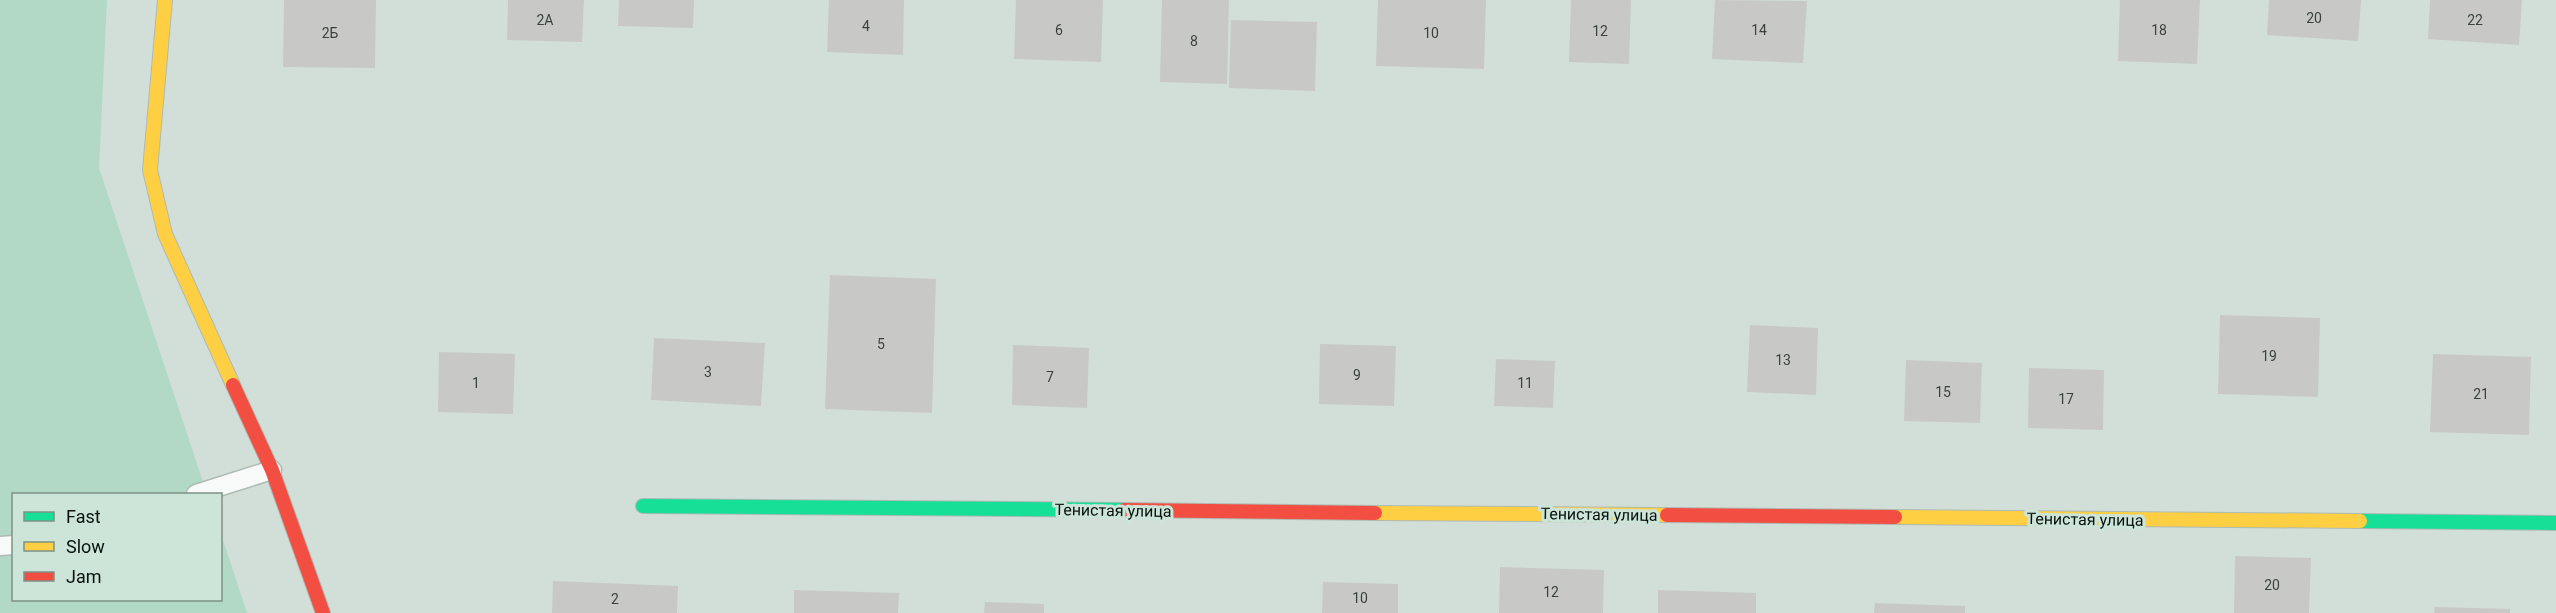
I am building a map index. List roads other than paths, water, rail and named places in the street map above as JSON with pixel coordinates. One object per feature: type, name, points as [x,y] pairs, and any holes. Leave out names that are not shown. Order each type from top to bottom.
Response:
[{"type":"street","points":[[165,0],[150,170],[165,234],[272,470],[323,613]]},
{"type":"street","name":"Тенистая улица","points":[[643,506],[2556,523]]},
{"type":"lane","points":[[202,493],[272,470]]}]
